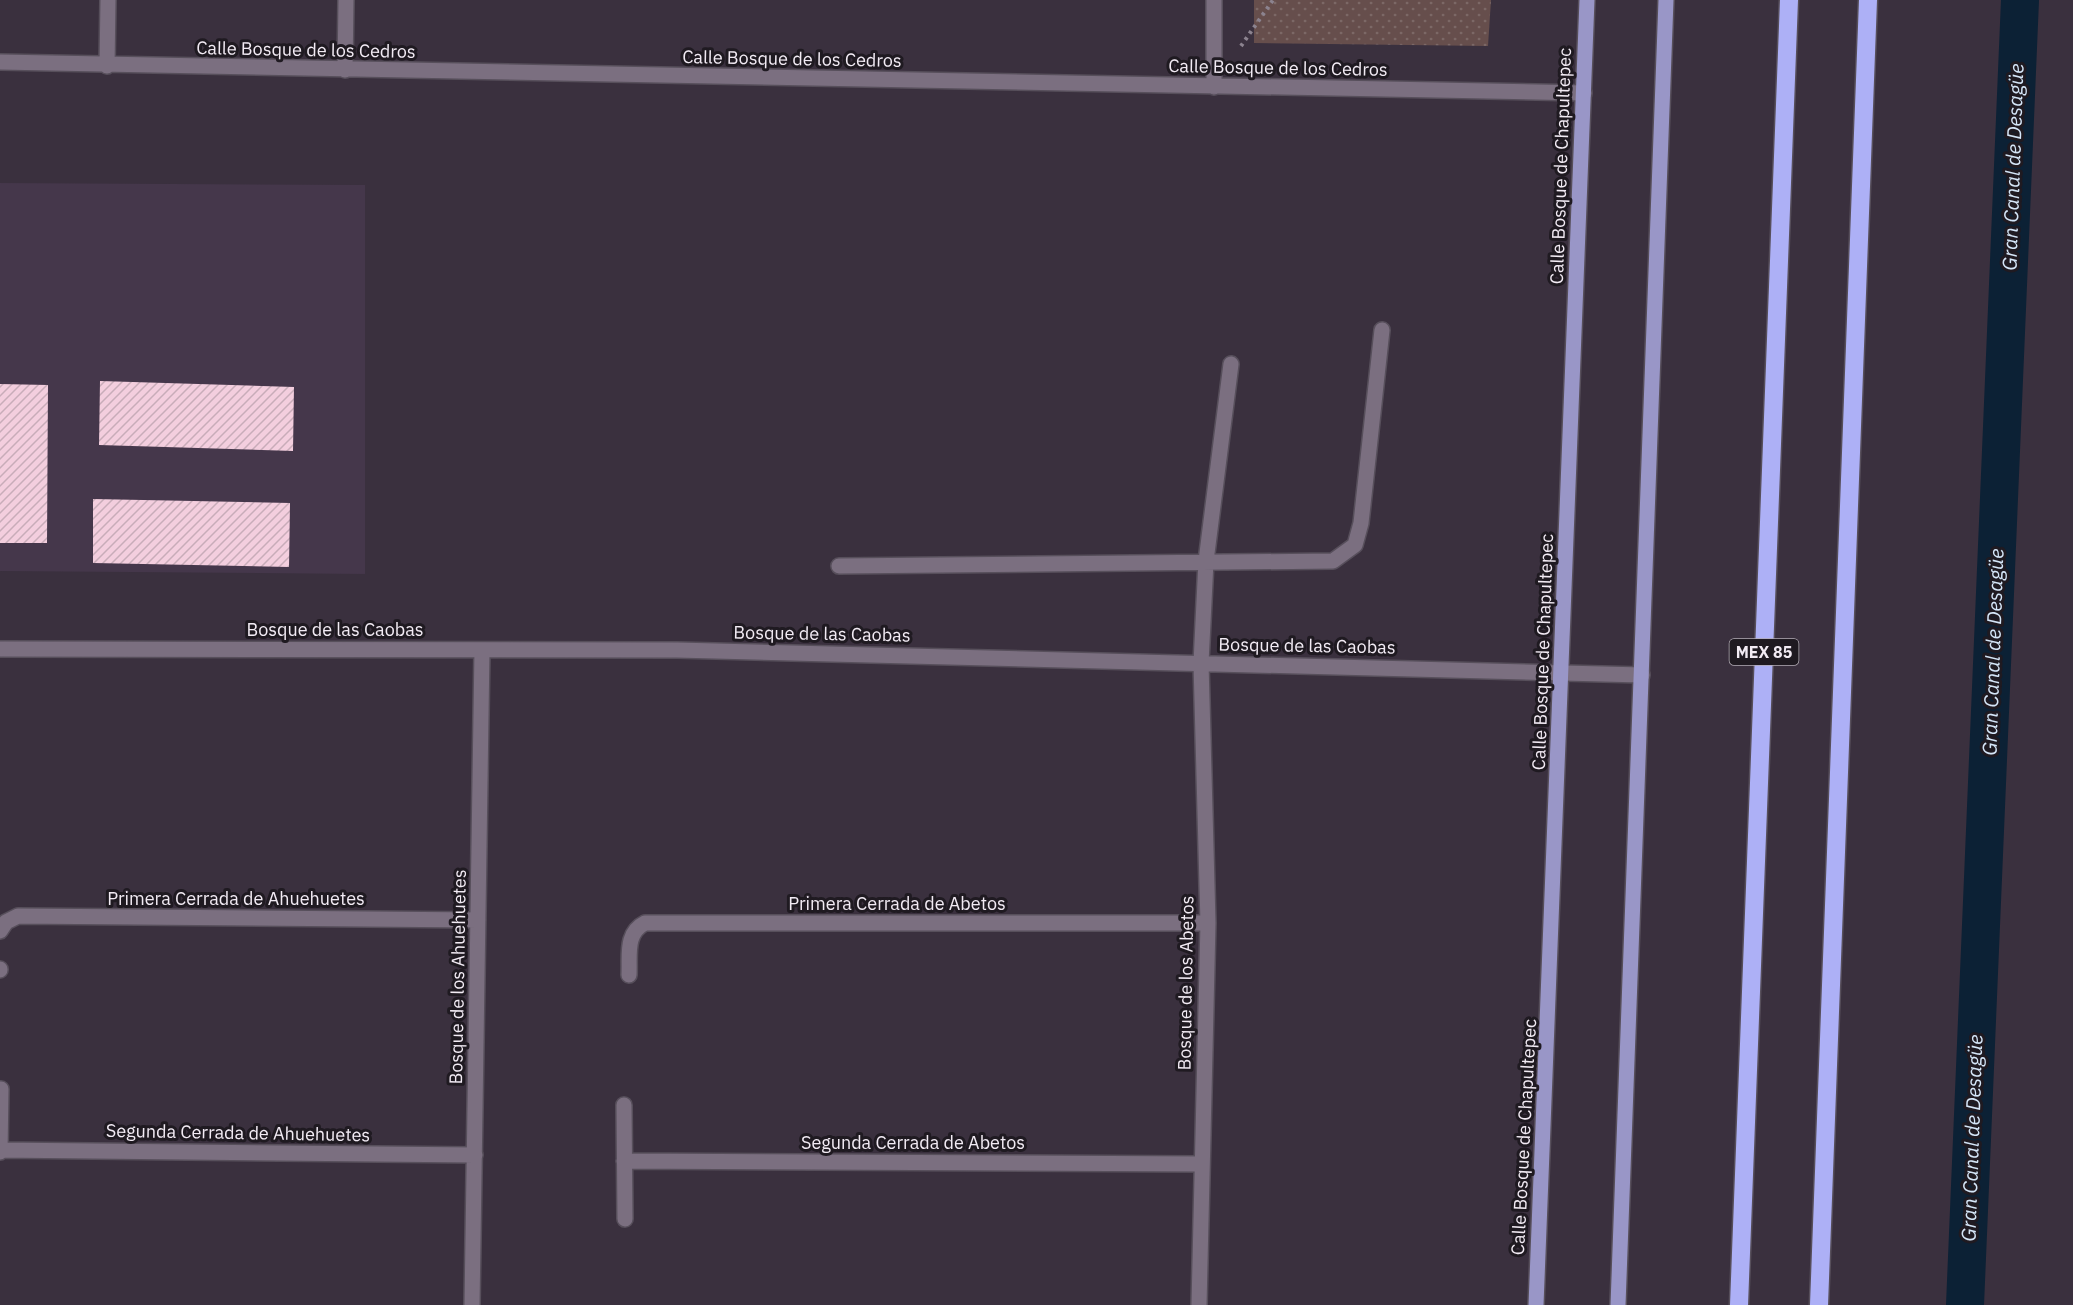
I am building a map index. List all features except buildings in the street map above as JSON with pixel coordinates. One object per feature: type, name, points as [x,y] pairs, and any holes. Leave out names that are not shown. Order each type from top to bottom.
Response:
[{"type":"highway","name":"MEX 85","points":[[1739,1305],[1789,0]]},
{"type":"highway","points":[[1819,1305],[1868,0]]},
{"type":"main road","name":"Calle Bosque de Chapultepec","points":[[1536,1305],[1587,0]]},
{"type":"main road","points":[[1618,1305],[1666,0]]},
{"type":"street","points":[[107,66],[108,0]]},
{"type":"street","points":[[345,70],[346,0]]},
{"type":"street","points":[[1214,0],[1214,87]]},
{"type":"street","name":"Calle Bosque de los Cedros","points":[[0,62],[107,66],[1584,93]]},
{"type":"street","points":[[839,566],[1333,561],[1354,545],[1361,522],[1382,330]]},
{"type":"street","name":"Bosque de los Abetos","points":[[1199,1305],[1208,923],[1201,663],[1206,561],[1231,364]]},
{"type":"street","name":"Bosque de las Caobas","points":[[0,649],[677,650],[1562,671],[1642,675]]},
{"type":"street","name":"Bosque de los Ahuehuetes","points":[[472,1305],[482,650]]},
{"type":"street","name":"Primera Cerrada de Ahuehuetes","points":[[0,931],[6,922],[18,916],[478,920]]},
{"type":"street","name":"Primera Cerrada de Abetos","points":[[629,975],[630,938],[636,928],[645,923],[1208,923]]},
{"type":"street","name":"Segunda Cerrada de Ahuehuetes","points":[[1,1089],[0,1151],[475,1155]]},
{"type":"street","points":[[624,1106],[625,1219]]},
{"type":"street","name":"Segunda Cerrada de Abetos","points":[[624,1161],[1202,1164]]},
{"type":"path","points":[[1240,48],[1272,0]]},
{"type":"shaded area","points":[[1254,0],[1491,0],[1488,46],[1254,43]]},
{"type":"shaded area","points":[[0,183],[365,185],[365,574],[0,571]]},
{"type":"waterway","name":"Gran Canal de Desagüe","points":[[1965,1305],[2020,0]]}]
